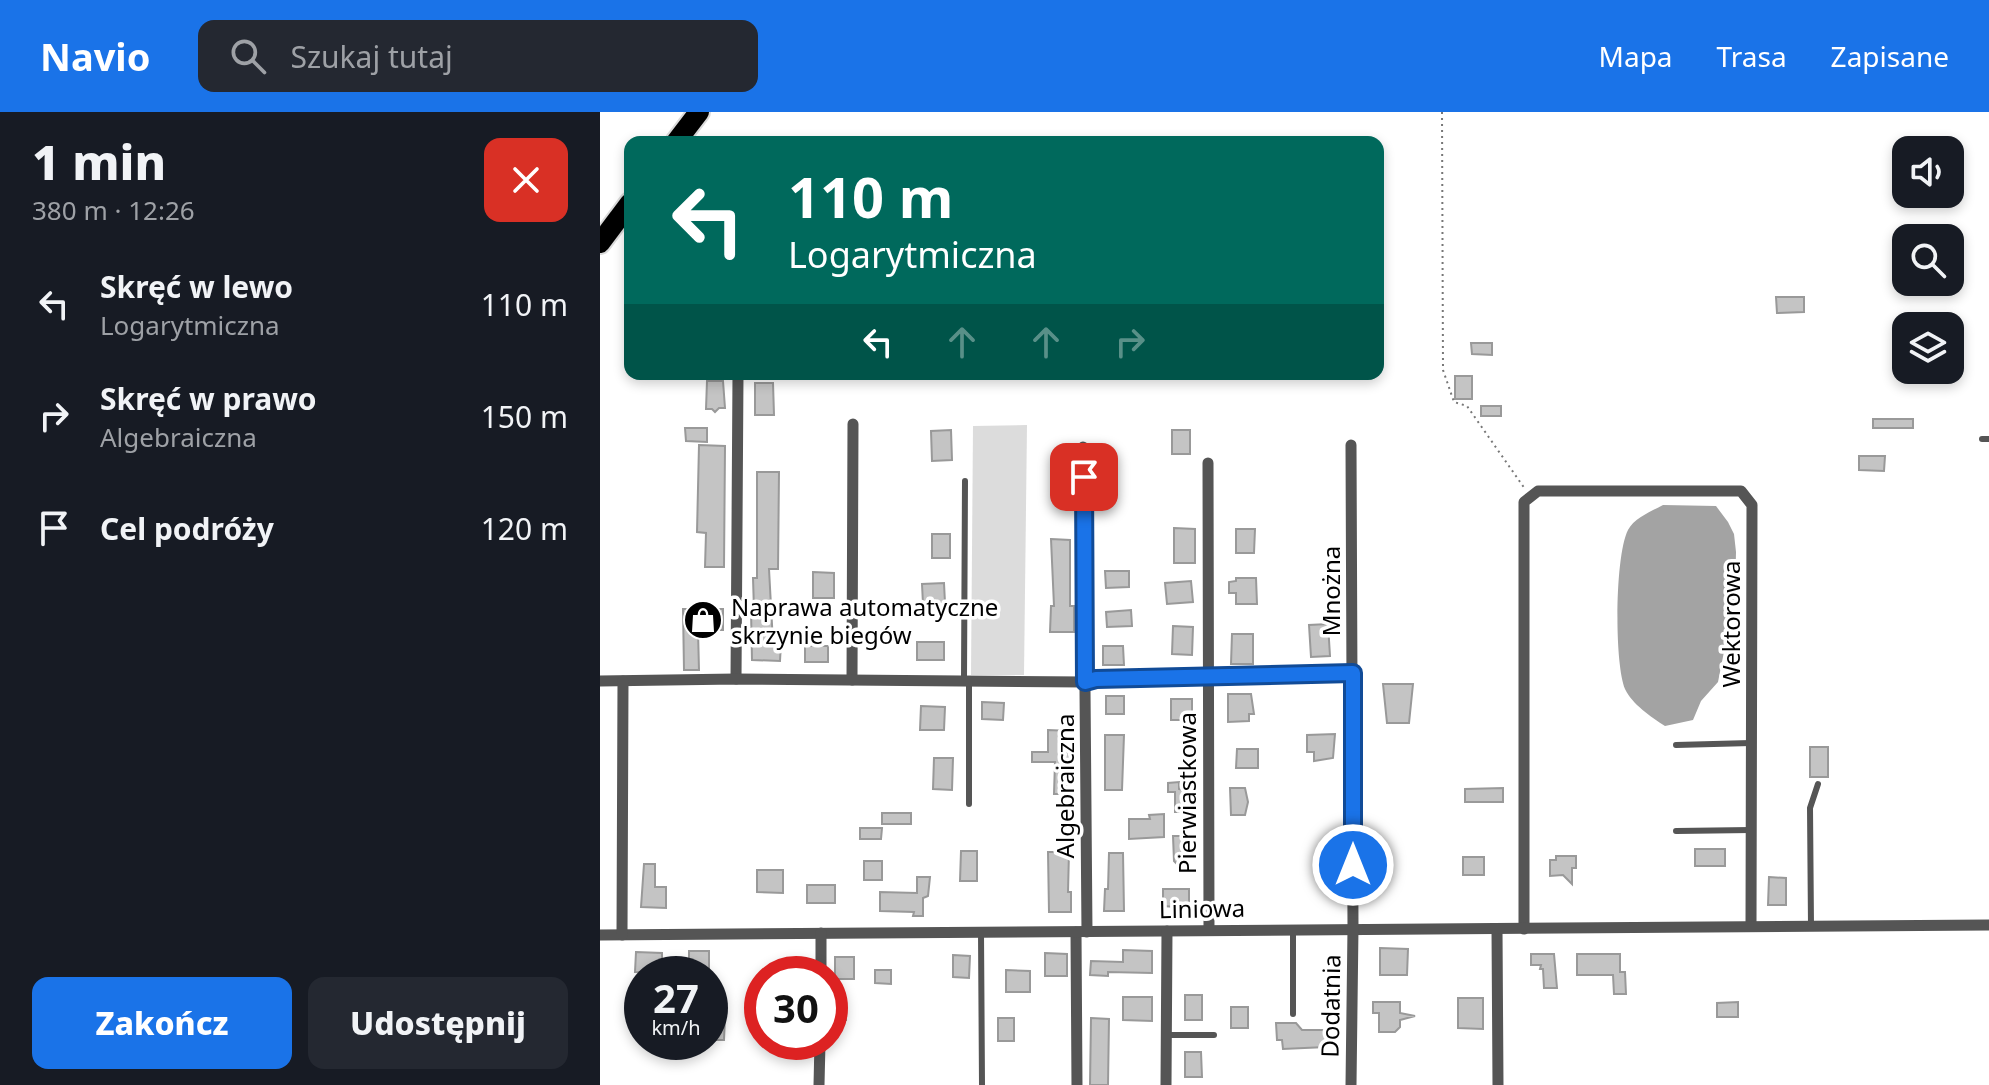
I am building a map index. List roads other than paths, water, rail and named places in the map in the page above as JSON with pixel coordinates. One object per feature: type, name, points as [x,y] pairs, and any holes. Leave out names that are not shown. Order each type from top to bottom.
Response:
[{"type":"highway","points":[[681,136],[699,112]]},
{"type":"highway","points":[[600,243],[624,211]]},
{"type":"street","points":[[736,679],[738,380]]},
{"type":"street","points":[[852,680],[853,424]]},
{"type":"street","name":"Mnożna","points":[[1351,445],[1353,928]]},
{"type":"street","name":"Algebraiczna","points":[[1077,1085],[1085,682],[1083,447]]},
{"type":"street","name":"Pierwiastkowa","points":[[1208,463],[1209,930]]},
{"type":"street","name":"Wektorowa","points":[[1524,929],[1524,502],[1538,491],[1741,491],[1752,505],[1751,926]]},
{"type":"street","points":[[600,681],[1085,682],[1096,679],[1353,673]]},
{"type":"street","points":[[622,935],[623,681]]},
{"type":"street","name":"Liniowa","points":[[600,935],[1989,925]]},
{"type":"street","name":"Dodatnia","points":[[1351,1085],[1353,928]]},
{"type":"street","points":[[1497,929],[1498,1085]]},
{"type":"street","points":[[1166,1085],[1167,931]]},
{"type":"street","points":[[821,933],[821,956]]},
{"type":"street","points":[[819,1085],[820,1060]]},
{"type":"lane","points":[[965,481],[969,804]]},
{"type":"lane","points":[[1676,745],[1751,743]]},
{"type":"lane","points":[[1808,926],[1810,808],[1818,784]]},
{"type":"lane","points":[[1676,831],[1751,830]]},
{"type":"lane","points":[[1293,929],[1293,1014]]},
{"type":"lane","points":[[981,932],[982,1085]]},
{"type":"lane","points":[[1166,1035],[1214,1035]]},
{"type":"place","name":"Naprawa automatyczne skrzynie biegów","points":[[703,620]]}]
